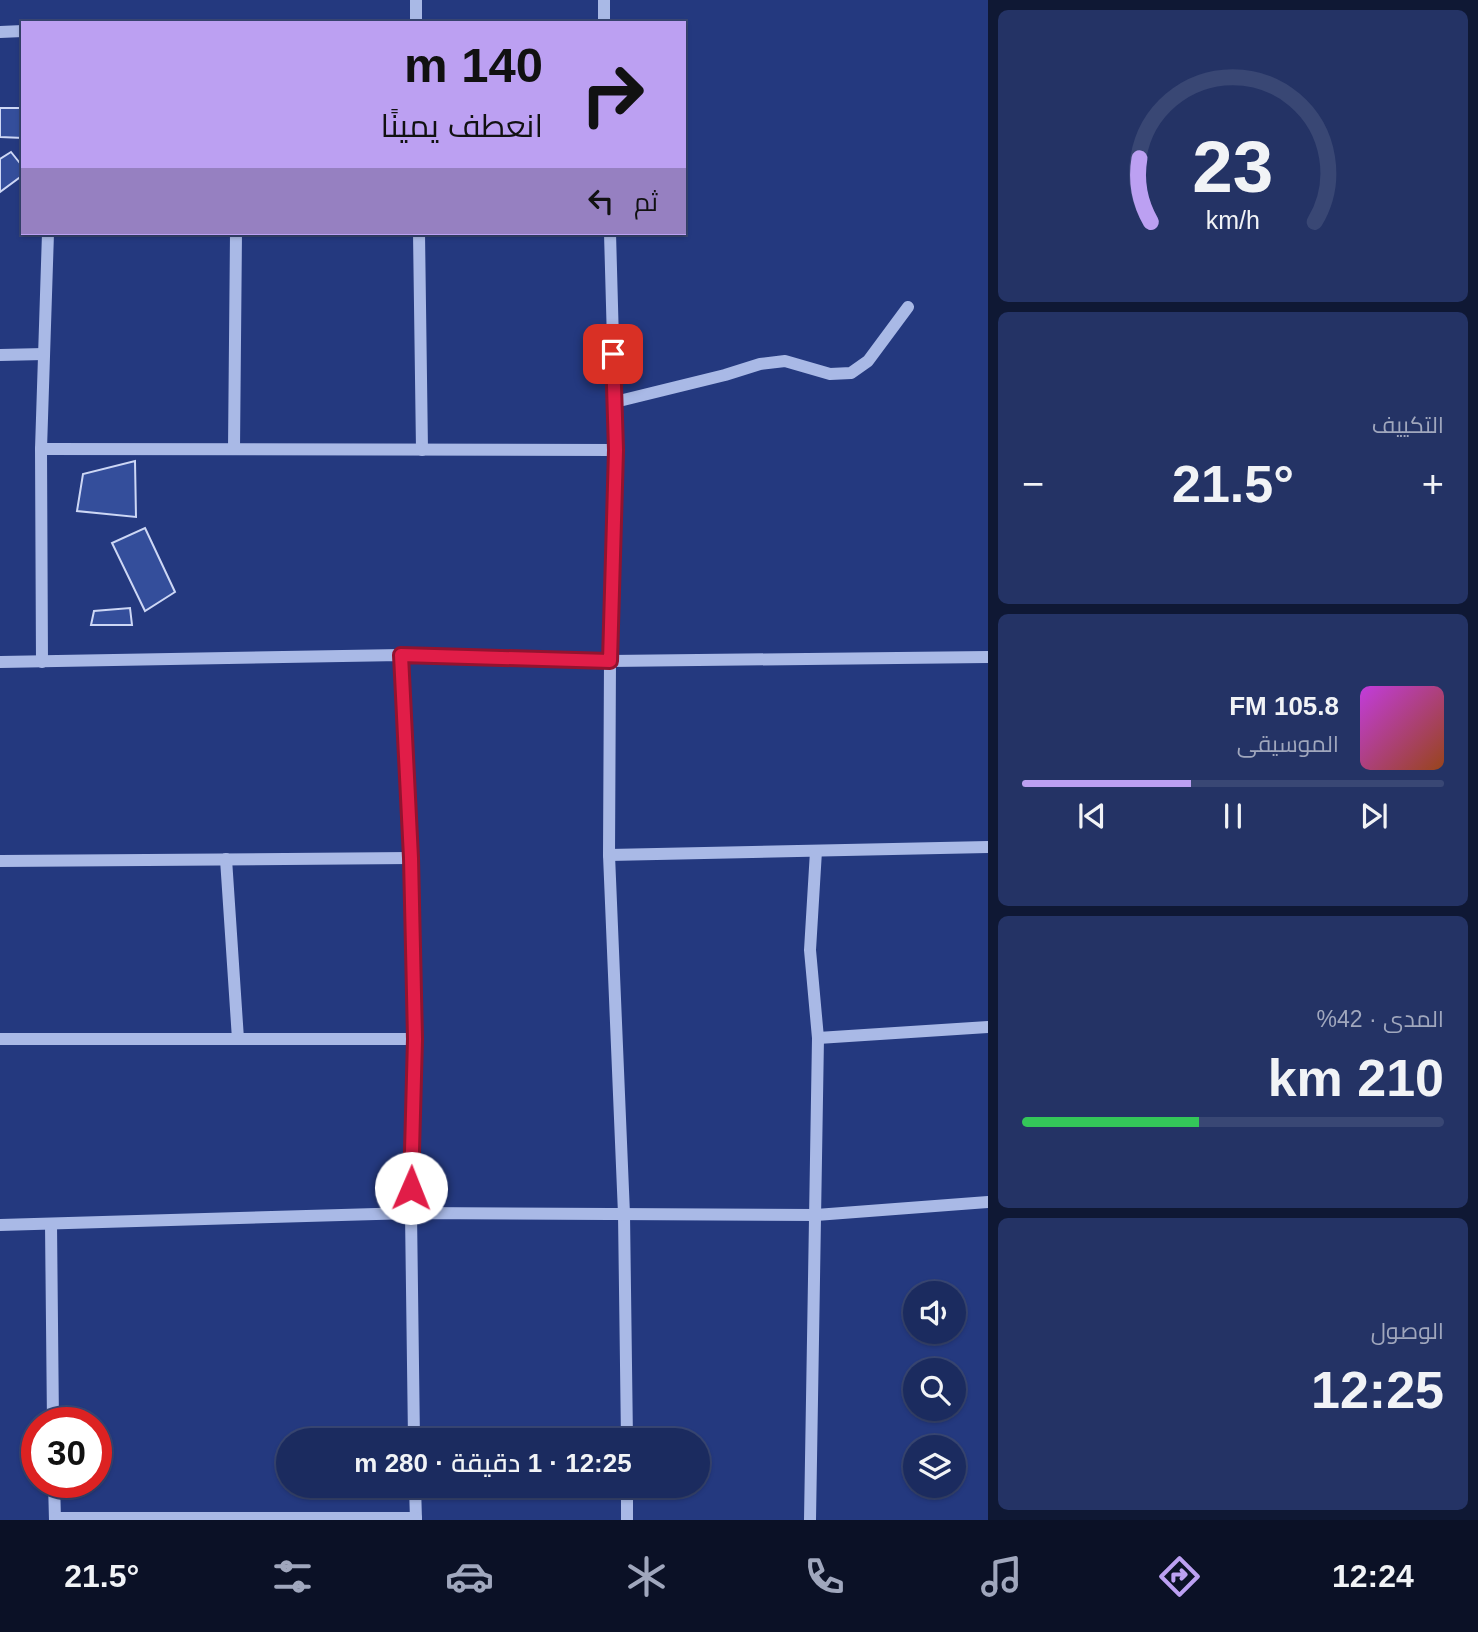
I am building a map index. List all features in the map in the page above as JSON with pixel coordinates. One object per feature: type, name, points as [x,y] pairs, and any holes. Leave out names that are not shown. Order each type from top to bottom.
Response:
[{"type":"street","points":[[416,0],[416,21]]},
{"type":"street","points":[[604,0],[604,21]]},
{"type":"street","points":[[0,32],[21,31]]},
{"type":"street","points":[[42,662],[41,449],[48,235]]},
{"type":"street","points":[[234,449],[236,235]]},
{"type":"street","points":[[419,235],[422,450]]},
{"type":"street","points":[[610,235],[616,450],[610,661],[609,855],[624,1214],[626,1428]]},
{"type":"street","points":[[615,402],[760,364],[785,361],[830,374],[851,373],[868,360],[908,307]]},
{"type":"street","points":[[0,355],[44,354]]},
{"type":"street","points":[[41,449],[616,450]]},
{"type":"street","points":[[401,655],[411,858],[415,1039],[411,1213],[414,1428]]},
{"type":"street","points":[[0,662],[401,655],[610,661],[988,657]]},
{"type":"street","points":[[609,855],[988,847]]},
{"type":"street","points":[[810,1520],[818,1038],[810,950],[816,851]]},
{"type":"street","points":[[0,861],[411,858]]},
{"type":"street","points":[[226,859],[238,1039]]},
{"type":"street","points":[[818,1038],[988,1027]]},
{"type":"street","points":[[0,1039],[415,1039]]},
{"type":"street","points":[[0,1225],[411,1213],[816,1215],[988,1202]]},
{"type":"street","points":[[51,1224],[53,1407]]},
{"type":"street","points":[[54,1498],[55,1519],[416,1519],[415,1498]]},
{"type":"street","points":[[627,1498],[627,1520]]},
{"type":"building","points":[[0,108],[21,108],[21,138],[0,137]]},
{"type":"building","points":[[11,152],[21,164],[21,176],[0,192],[0,159]]},
{"type":"building","points":[[135,461],[136,517],[77,511],[83,474]]},
{"type":"building","points":[[145,528],[175,592],[145,611],[112,543]]},
{"type":"building","points":[[130,608],[132,625],[91,625],[94,611]]},
{"type":"route","points":[[411,1188],[415,1039],[411,858],[401,655],[610,661],[616,450],[613,354]]}]
